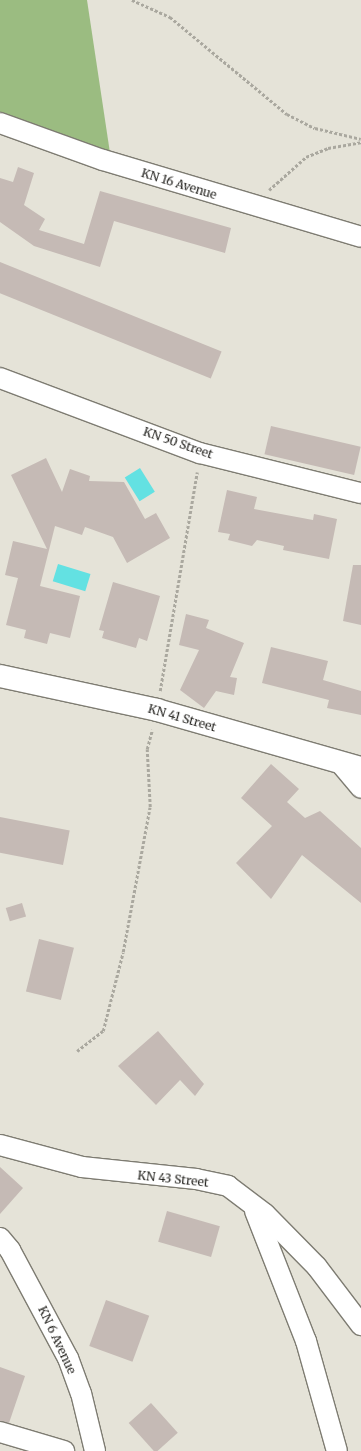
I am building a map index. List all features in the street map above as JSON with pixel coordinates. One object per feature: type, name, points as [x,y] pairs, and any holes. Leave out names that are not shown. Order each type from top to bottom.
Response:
[{"type":"main road","name":"KN 41 Street","points":[[0,676],[157,710],[351,766]]},
{"type":"street","name":"KN 16 Avenue","points":[[0,123],[250,206],[361,237]]},
{"type":"street","name":"KN 50 Street","points":[[0,378],[200,453],[361,493]]},
{"type":"street","points":[[351,766],[361,788]]},
{"type":"street","name":"KN 43 Street","points":[[0,1145],[82,1167],[196,1179],[228,1186],[251,1198],[317,1267],[361,1325]]},
{"type":"street","points":[[251,1198],[306,1341],[338,1451]]},
{"type":"street","name":"KN 6 Avenue","points":[[0,1238],[10,1250],[68,1358],[81,1393],[94,1451]]},
{"type":"street","points":[[0,1432],[64,1451]]},
{"type":"path","points":[[132,0],[170,17],[287,114],[315,128],[361,141]]},
{"type":"path","points":[[250,206],[306,157],[328,148],[361,141]]},
{"type":"path","points":[[77,1051],[102,1031],[123,952],[150,807],[147,749],[157,710],[200,453]]},
{"type":"green space","points":[[0,0],[87,0],[110,153],[0,117]]},
{"type":"water","points":[[140,468],[155,492],[140,501],[125,478]]},
{"type":"water","points":[[58,564],[91,574],[85,591],[53,581]]},
{"type":"building","points":[[18,167],[34,173],[24,205],[45,219],[39,230],[84,244],[100,191],[231,228],[225,253],[114,221],[100,267],[34,246],[0,222],[0,178],[13,182]]},
{"type":"building","points":[[0,262],[222,352],[211,378],[0,293]]},
{"type":"building","points":[[271,426],[361,447],[354,475],[264,454]]},
{"type":"building","points":[[46,458],[62,492],[70,469],[90,476],[89,481],[124,482],[145,519],[156,513],[170,538],[127,563],[113,537],[85,527],[82,535],[55,526],[40,586],[80,596],[70,638],[50,633],[47,644],[24,638],[26,630],[6,625],[18,578],[5,575],[13,541],[47,549],[11,475]]},
{"type":"building","points":[[227,490],[257,497],[254,509],[313,520],[314,514],[337,519],[329,559],[283,550],[284,546],[257,540],[252,546],[228,540],[230,534],[218,532]]},
{"type":"building","points":[[353,565],[361,565],[361,625],[343,621]]},
{"type":"building","points":[[113,582],[160,596],[147,641],[139,638],[136,648],[102,638],[104,631],[99,630]]},
{"type":"building","points":[[186,614],[209,620],[206,628],[244,643],[230,677],[237,678],[234,695],[216,691],[204,708],[180,690],[199,650],[179,645]]},
{"type":"building","points":[[271,647],[328,661],[323,680],[361,691],[361,715],[327,708],[329,700],[262,683]]},
{"type":"building","points":[[271,764],[299,789],[287,802],[305,818],[320,811],[361,848],[361,903],[302,855],[271,899],[236,863],[272,826],[241,798]]},
{"type":"building","points":[[0,817],[70,831],[63,865],[0,853]]},
{"type":"building","points":[[22,903],[26,916],[10,921],[6,908]]},
{"type":"building","points":[[39,939],[74,948],[61,1000],[26,991]]},
{"type":"building","points":[[158,1031],[204,1084],[195,1096],[180,1080],[156,1105],[118,1066]]},
{"type":"building","points":[[0,1167],[23,1188],[0,1214]]},
{"type":"building","points":[[167,1211],[220,1226],[211,1257],[158,1242]]},
{"type":"building","points":[[106,1300],[149,1316],[132,1362],[89,1346]]},
{"type":"building","points":[[0,1367],[25,1376],[9,1423],[0,1421]]},
{"type":"building","points":[[151,1403],[178,1433],[157,1451],[154,1451],[129,1423]]}]
